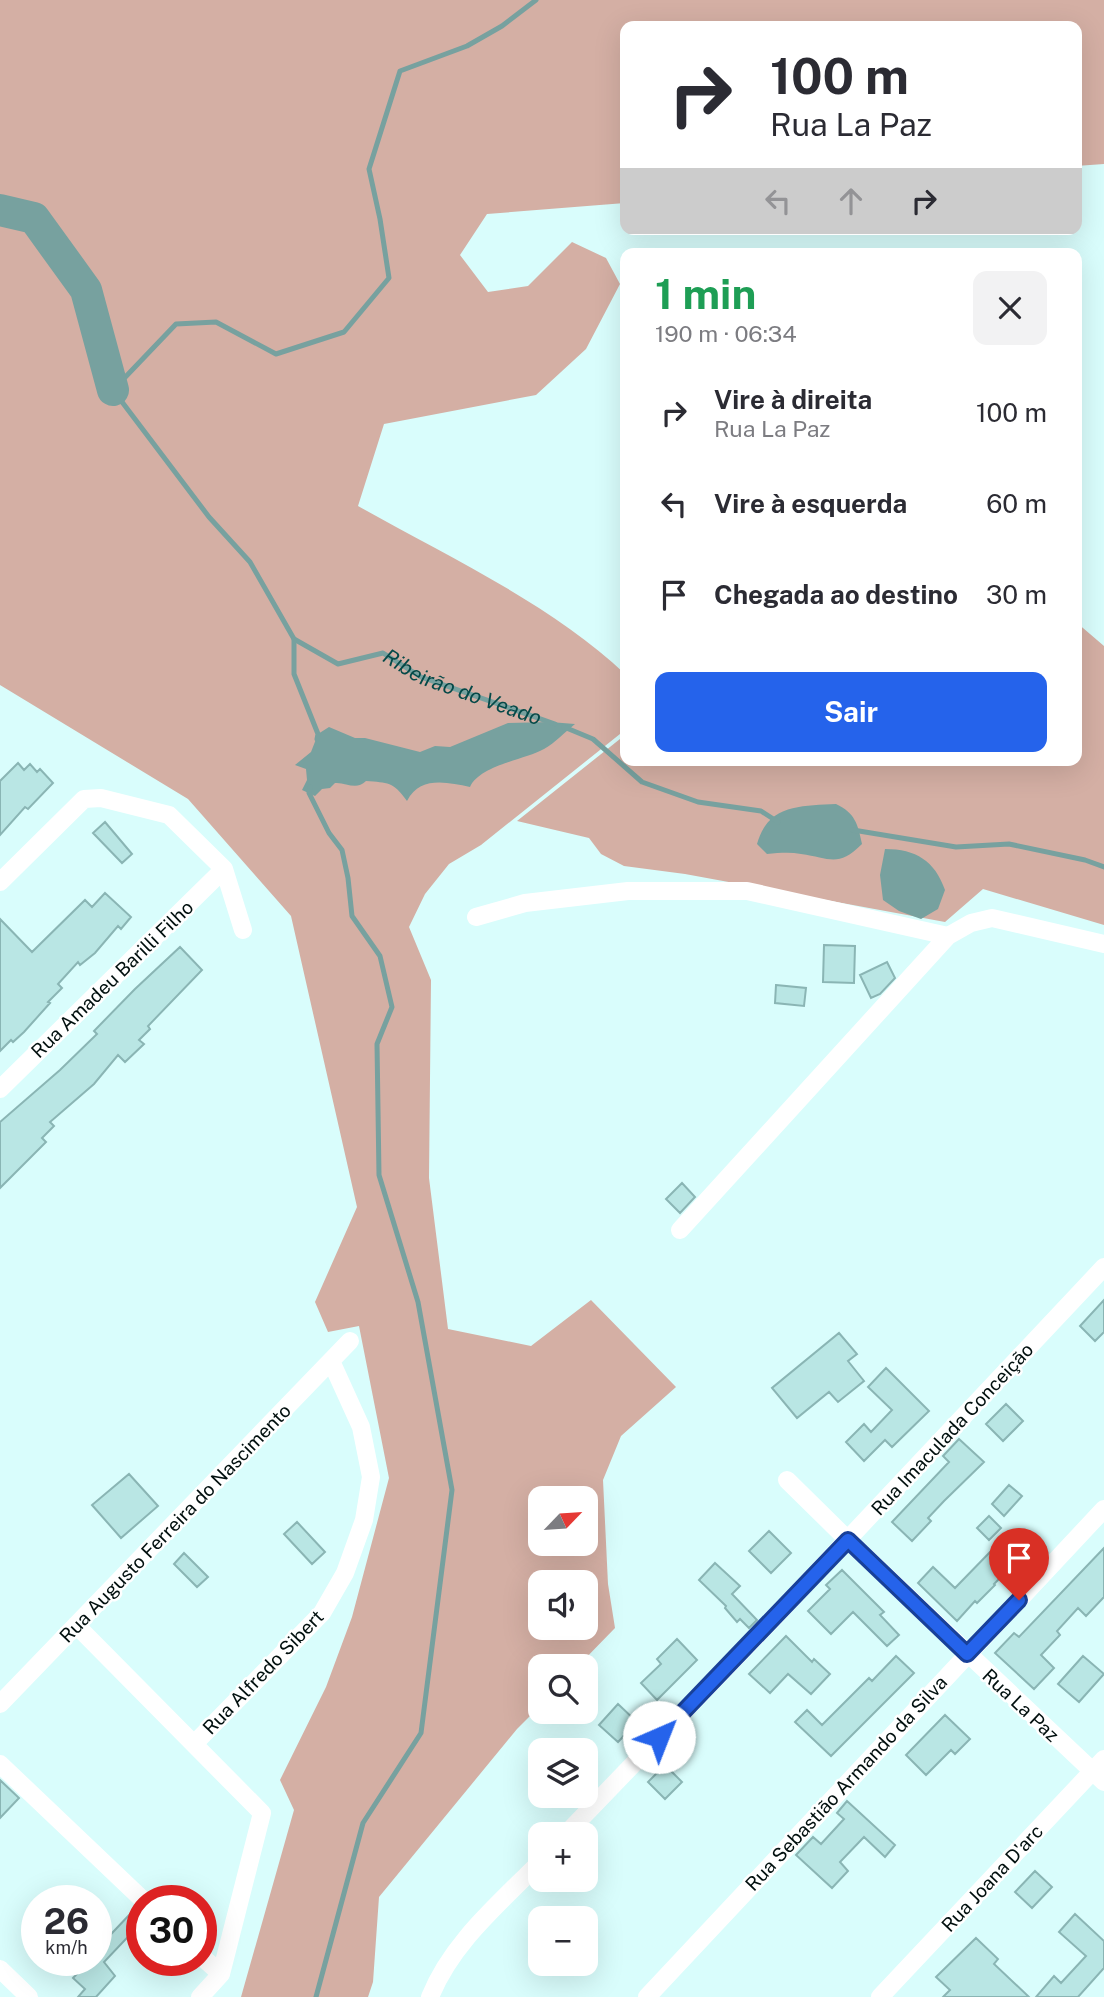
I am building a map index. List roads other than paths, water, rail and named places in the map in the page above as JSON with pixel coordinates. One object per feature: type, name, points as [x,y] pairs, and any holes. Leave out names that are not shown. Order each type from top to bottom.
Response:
[{"type":"street","points":[[0,882],[85,799],[101,798],[169,815],[224,869],[243,930]]},
{"type":"street","name":"Rua Amadeu Barilli Filho","points":[[0,1089],[224,869]]},
{"type":"street","points":[[476,916],[525,903],[617,892],[747,891],[948,936]]},
{"type":"street","points":[[680,1230],[948,936],[971,923],[992,918],[1104,944]]},
{"type":"street","name":"Rua Imaculada Conceição","points":[[578,1822],[848,1540],[1104,1267]]},
{"type":"street","name":"Rua Augusto Ferreira do Nascimento","points":[[0,1704],[350,1341]]},
{"type":"street","name":"Rua Alfredo Sibert","points":[[194,1744],[322,1613],[345,1573],[360,1531],[371,1477],[361,1427],[331,1361]]},
{"type":"street","name":"Rua La Paz","points":[[787,1480],[967,1654],[1100,1771]]},
{"type":"street","name":"Rua Sebastião Armando da Silva","points":[[647,1997],[1104,1509]]},
{"type":"street","points":[[76,1625],[262,1813],[221,1975],[200,1997]]},
{"type":"street","points":[[0,1764],[127,1885]]},
{"type":"street","name":"Rua Joana D'arc","points":[[880,1997],[1100,1771]]},
{"type":"street","points":[[430,1997],[440,1973],[458,1947],[528,1874]]},
{"type":"street","points":[[0,1969],[29,1997]]},
{"type":"street","points":[[217,1971],[221,1975]]},
{"type":"waterway","points":[[536,0],[502,26],[467,46],[400,71],[369,169],[389,278],[344,332],[276,354],[216,322],[176,324],[113,390],[209,517],[250,562],[294,639],[338,664],[383,653],[421,677],[555,724]]},
{"type":"waterway","name":"Ribeirão do Veado","points":[[0,210],[34,218],[86,290],[113,390]]},
{"type":"waterway","points":[[294,639],[294,674],[318,734],[317,739]]},
{"type":"waterway","name":"Ribeirão do Veado","points":[[564,727],[593,739],[620,763]]},
{"type":"waterway","name":"Ribeirão do Veado","points":[[624,766],[642,782],[698,802],[761,811],[778,822]]},
{"type":"waterway","points":[[310,787],[309,793],[329,833],[342,850],[352,916],[380,956],[392,1007],[377,1044],[379,1175],[418,1302],[452,1490],[421,1733],[363,1823],[316,1997]]},
{"type":"waterway","name":"Ribeirão do Veado","points":[[853,830],[956,847],[1009,844],[1085,860],[1104,867]]}]
